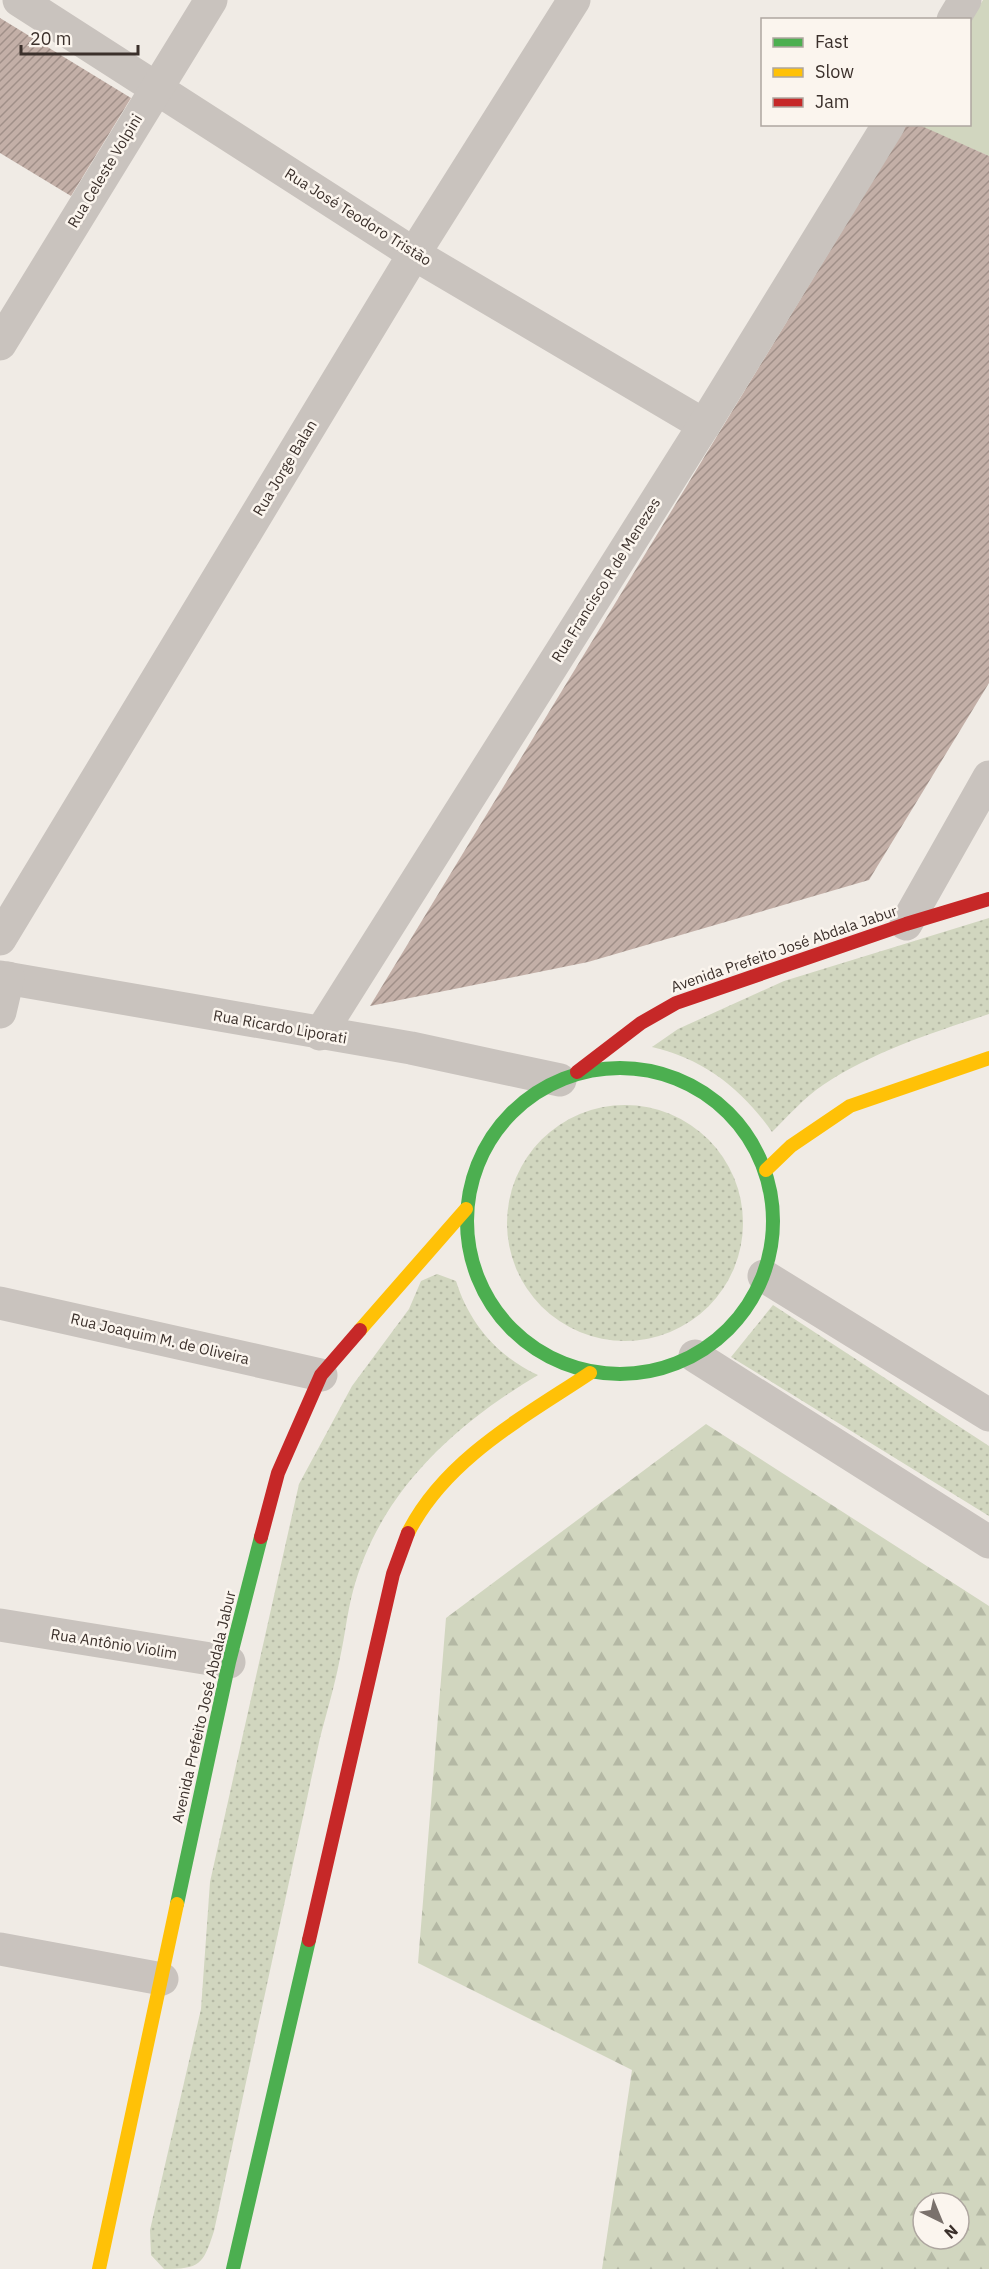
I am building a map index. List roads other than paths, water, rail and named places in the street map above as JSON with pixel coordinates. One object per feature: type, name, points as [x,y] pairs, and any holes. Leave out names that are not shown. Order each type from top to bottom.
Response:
[{"type":"street","name":"Rua José Teodoro Tristão","points":[[19,0],[414,254],[704,425]]},
{"type":"street","name":"Rua Celeste Volpini","points":[[0,344],[155,87],[211,0]]},
{"type":"street","name":"Rua Jorge Balan","points":[[0,939],[414,254],[574,0]]},
{"type":"street","points":[[954,18],[965,0]]},
{"type":"street","name":"Rua Francisco R de Menezes","points":[[320,1034],[704,425],[888,126]]},
{"type":"street","points":[[906,924],[989,777]]},
{"type":"street","name":"Avenida Prefeito José Abdala Jabur","points":[[566,1077],[641,1023],[676,1003],[989,898]]},
{"type":"street","points":[[0,1012],[4,978]]},
{"type":"street","name":"Rua Ricardo Liporati","points":[[4,978],[566,1077]]},
{"type":"street","points":[[765,1170],[791,1146],[850,1106],[989,1058]]},
{"type":"street","points":[[620,1067],[667,1074],[709,1095],[743,1128],[765,1170],[774,1223],[764,1276],[736,1322],[695,1356],[643,1374],[590,1373],[547,1358],[511,1332],[484,1296],[469,1253],[466,1209],[469,1191],[481,1156],[501,1124],[528,1098],[566,1077],[620,1067]]},
{"type":"street","name":"Avenida Prefeito José Abdala Jabur","points":[[99,2269],[229,1662],[278,1473],[321,1376],[466,1209]]},
{"type":"street","points":[[764,1276],[989,1415]]},
{"type":"street","name":"Rua Joaquim M. de Oliveira","points":[[0,1303],[321,1376]]},
{"type":"street","points":[[695,1356],[989,1542]]},
{"type":"street","points":[[233,2269],[393,1574],[411,1527],[439,1489],[477,1452],[590,1373]]},
{"type":"street","name":"Rua Antônio Violim","points":[[0,1625],[229,1662]]},
{"type":"street","points":[[0,1949],[162,1979]]}]
